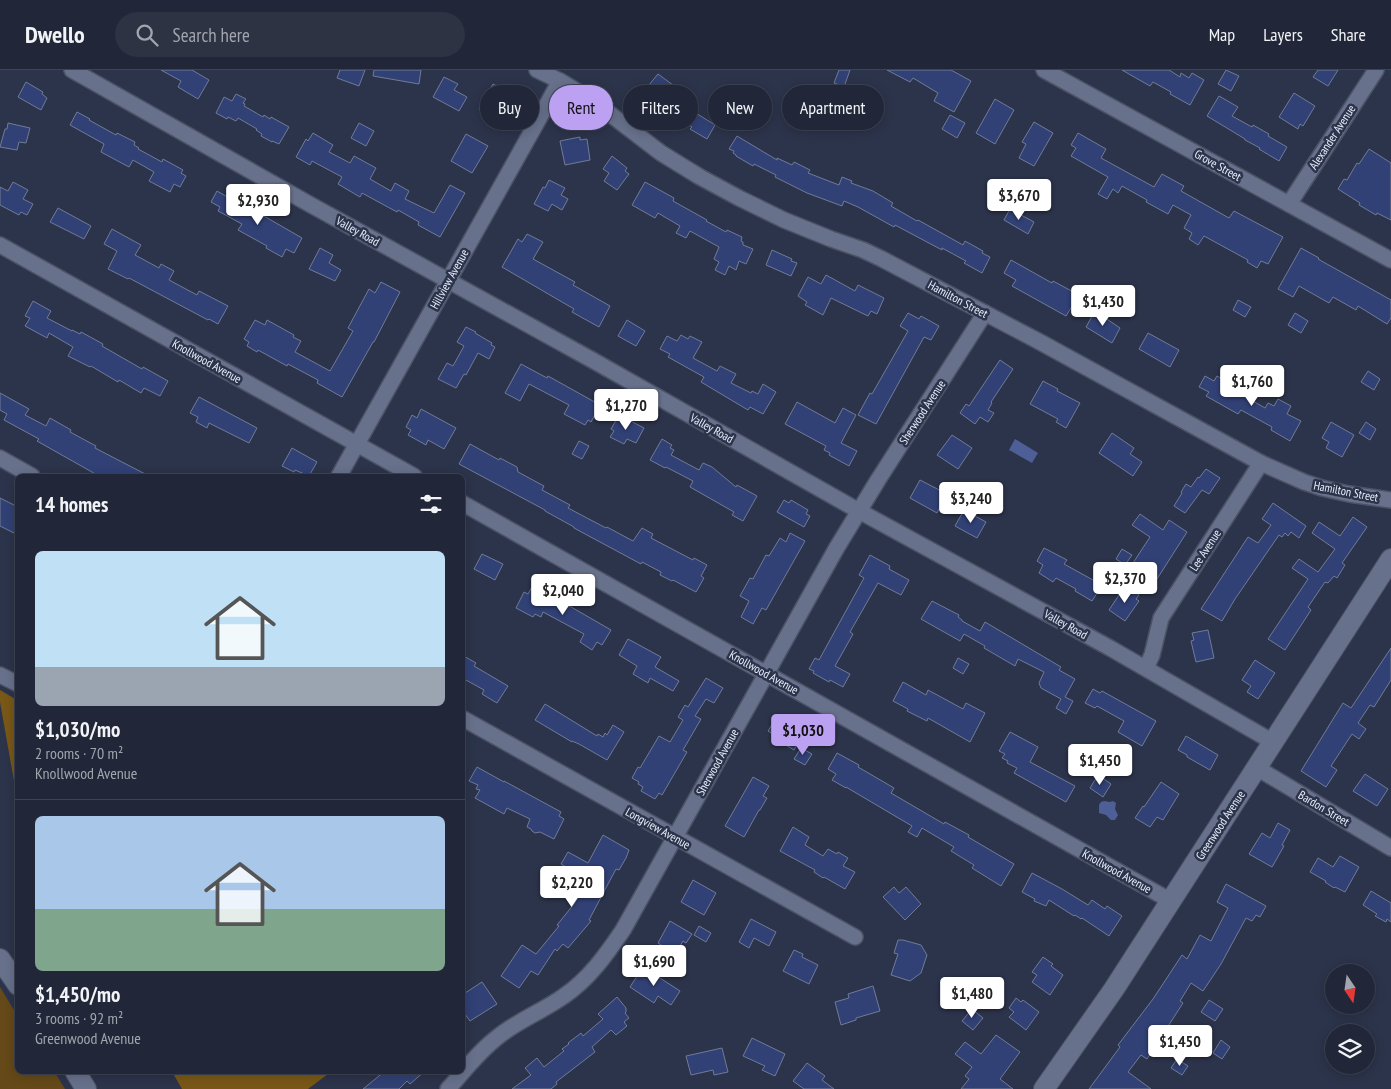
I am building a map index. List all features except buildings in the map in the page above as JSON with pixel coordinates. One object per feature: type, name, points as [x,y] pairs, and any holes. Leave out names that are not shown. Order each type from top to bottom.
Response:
[{"type":"street","name":"Valley Road","points":[[72,70],[859,511],[1146,668],[1273,742]]},
{"type":"street","name":"Hamilton Street","points":[[537,70],[560,81],[593,101],[661,153],[708,182],[784,220],[882,259],[1261,463],[1322,488],[1391,500]]},
{"type":"street","name":"Grove Street","points":[[1044,70],[1391,260]]},
{"type":"street","name":"Alexander Avenue","points":[[1289,204],[1376,70]]},
{"type":"street","name":"Hillview Avenue","points":[[340,474],[560,81]]},
{"type":"street","name":"Knollwood Avenue","points":[[0,245],[410,474]]},
{"type":"street","name":"Sherwood Avenue","points":[[465,1071],[498,1037],[518,1023],[542,1011],[565,996],[585,980],[602,961],[623,930],[836,548],[985,313]]},
{"type":"street","points":[[0,458],[28,474]]},
{"type":"street","name":"Lee Avenue","points":[[1146,668],[1152,655],[1162,618],[1261,463]]},
{"type":"street","name":"Knollwood Avenue","points":[[465,505],[1171,900]]},
{"type":"street","name":"Greenwood Avenue","points":[[1044,1089],[1114,989],[1391,559]]},
{"type":"street","points":[[0,675],[15,682]]},
{"type":"street","name":"Longview Avenue","points":[[465,720],[855,938]]},
{"type":"street","name":"Bardon Street","points":[[1257,768],[1391,848]]},
{"type":"street","points":[[0,959],[15,981]]},
{"type":"street","points":[[77,1074],[86,1089]]},
{"type":"street","name":"Sherwood Avenue","points":[[448,1089],[462,1074]]},
{"type":"shaded area","points":[[0,690],[15,699],[15,787],[0,702]]},
{"type":"shaded area","points":[[0,987],[15,1012],[15,1074],[56,1074],[65,1089],[0,1089]]},
{"type":"shaded area","points":[[328,1074],[308,1089],[182,1089],[174,1075]]},
{"type":"water","points":[[1015,439],[1038,453],[1032,463],[1009,450]]},
{"type":"water","points":[[1104,801],[1116,803],[1115,809],[1118,815],[1115,820],[1111,820],[1106,815],[1099,813],[1099,805]]}]
